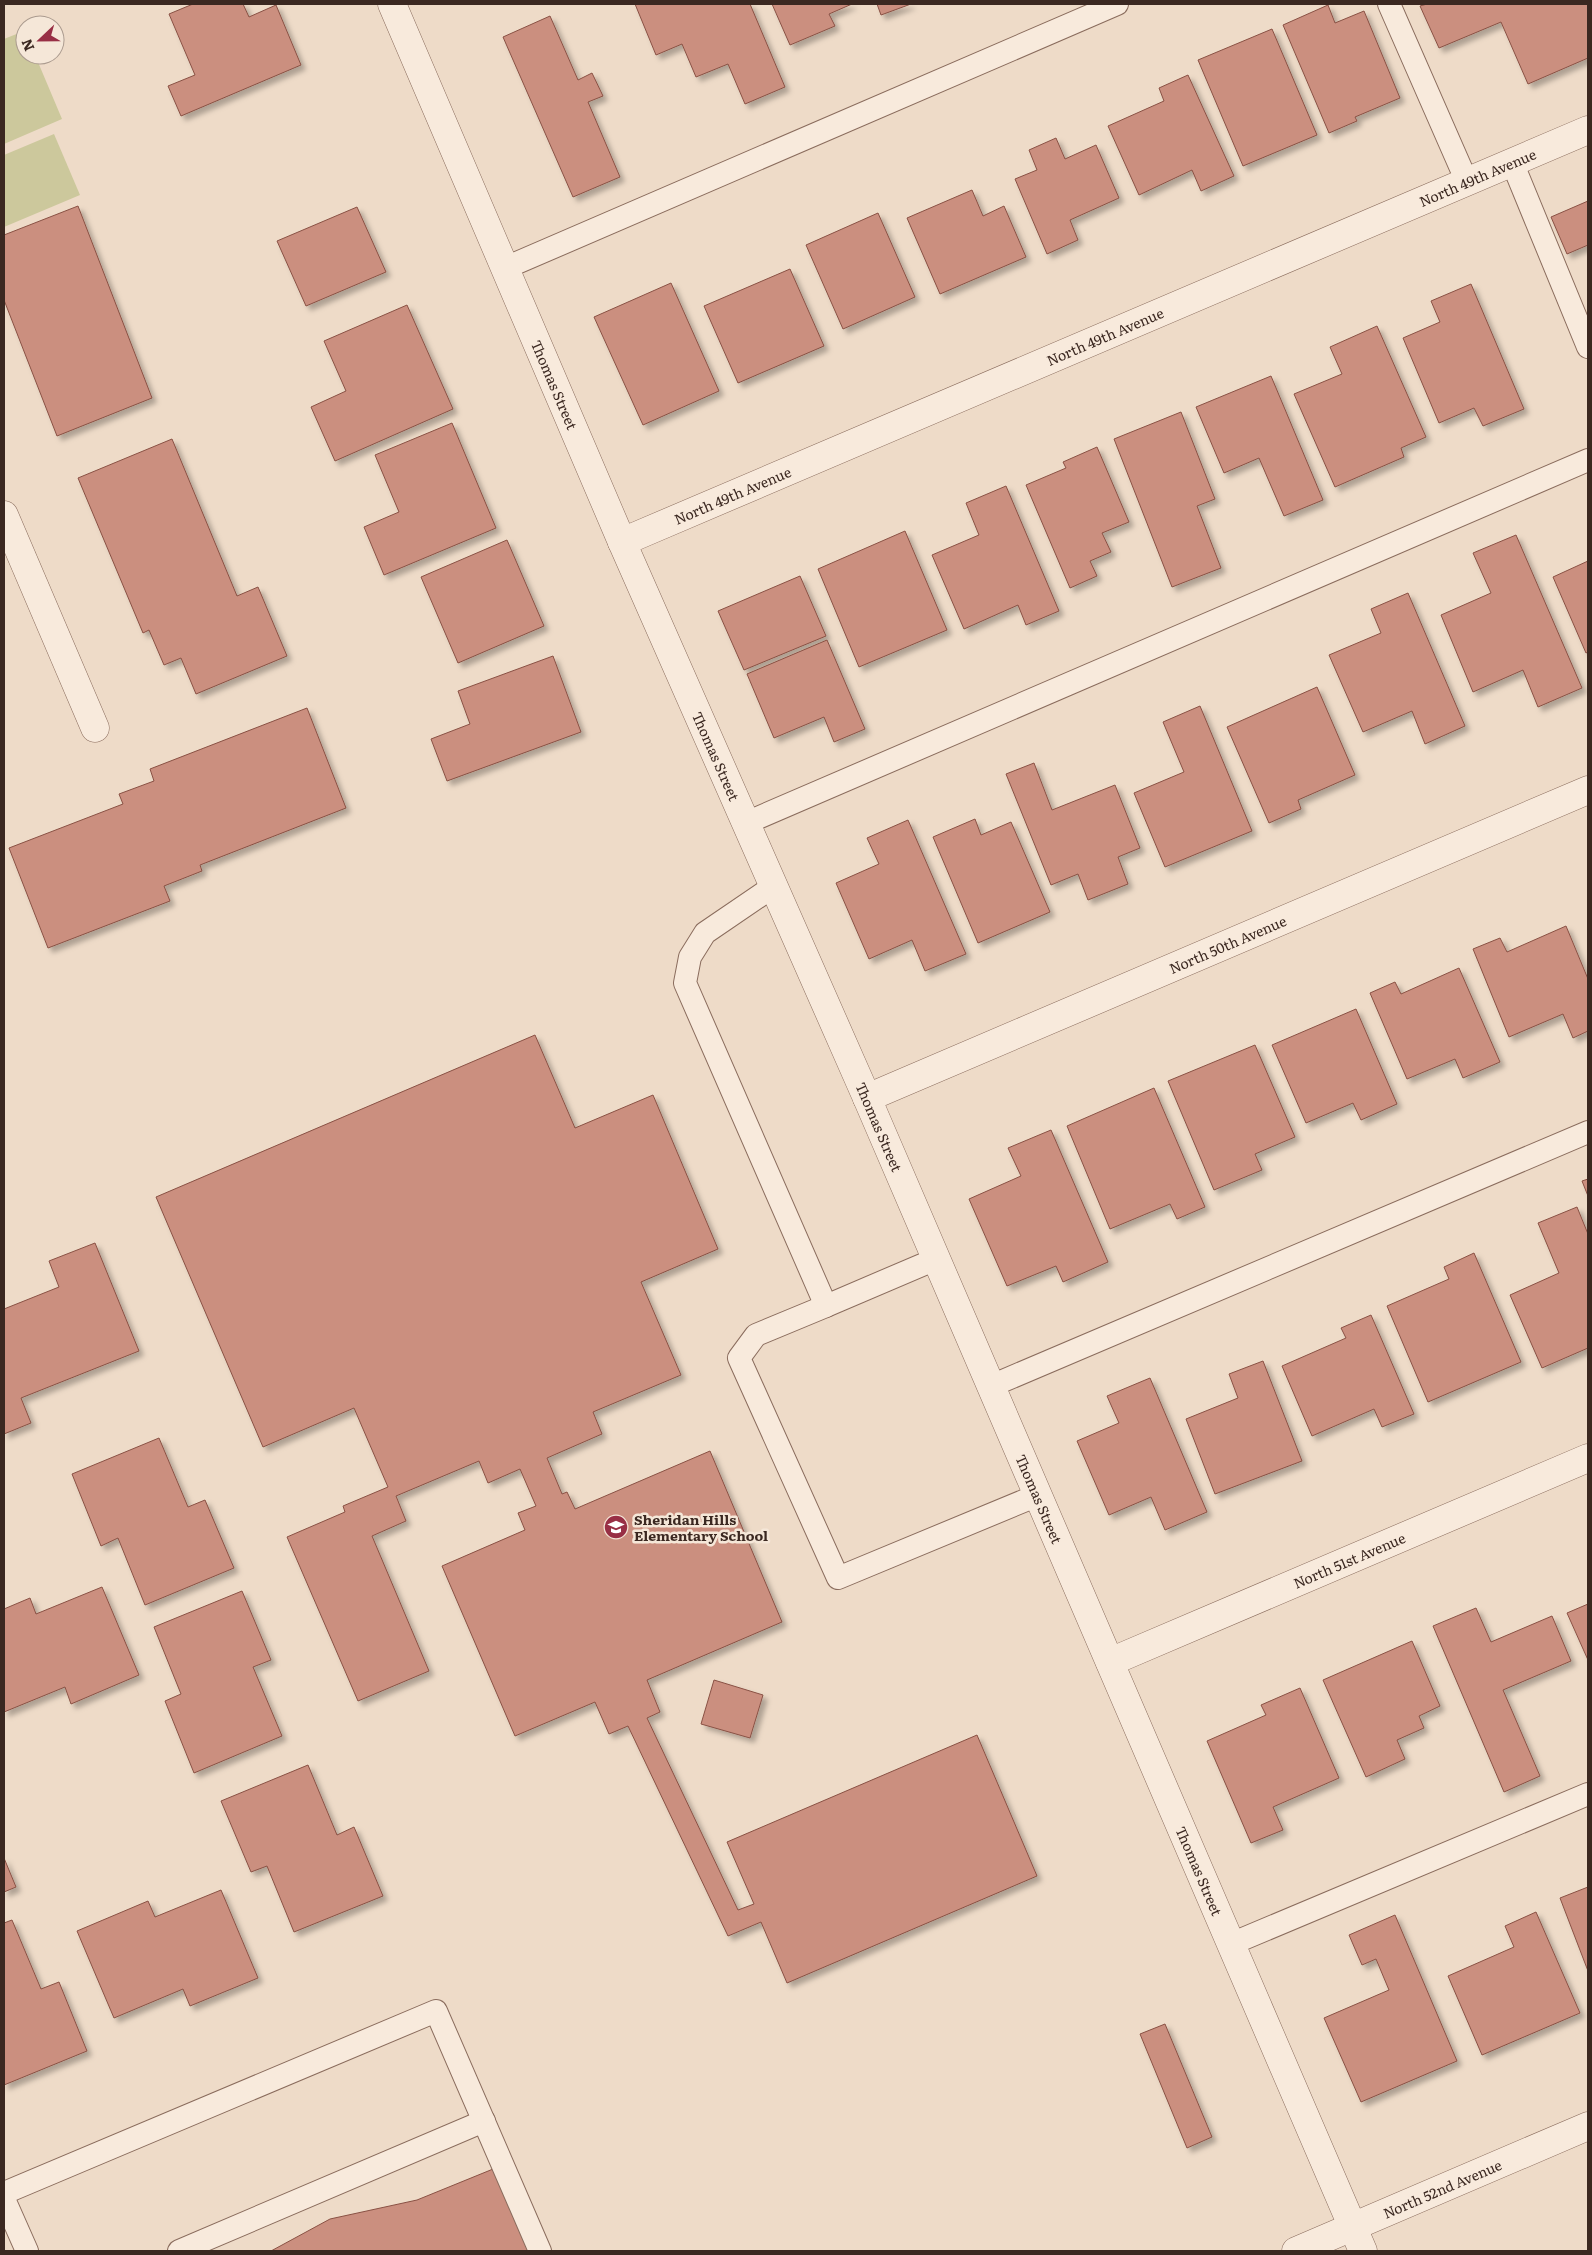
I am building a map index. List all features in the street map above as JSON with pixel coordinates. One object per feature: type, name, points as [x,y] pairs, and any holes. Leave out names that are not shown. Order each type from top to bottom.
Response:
[{"type":"street","name":"Thomas Street","points":[[392,4],[622,542],[992,1386],[1358,2239]]},
{"type":"street","name":"North 49th Avenue","points":[[622,542],[1588,130]]},
{"type":"street","points":[[4,515],[95,728]]},
{"type":"street","name":"North 50th Avenue","points":[[867,1098],[1588,790]]},
{"type":"street","name":"North 51st Avenue","points":[[1110,1662],[1588,1458]]},
{"type":"street","name":"North 52nd Avenue","points":[[1296,2251],[1358,2239],[1588,2126]]},
{"type":"lane","points":[[505,268],[1117,4]]},
{"type":"lane","points":[[1389,4],[1467,182]]},
{"type":"lane","points":[[1512,162],[1588,347]]},
{"type":"lane","points":[[746,823],[1588,460]]},
{"type":"lane","points":[[774,886],[705,933],[690,957],[685,983],[826,1306]]},
{"type":"lane","points":[[992,1386],[1588,1132]]},
{"type":"lane","points":[[936,1258],[756,1335],[739,1358],[838,1578],[1038,1495]]},
{"type":"lane","points":[[1231,1944],[1588,1794]]},
{"type":"lane","points":[[4,2194],[436,2011],[540,2251]]},
{"type":"lane","points":[[179,2251],[484,2121]]},
{"type":"lane","points":[[4,2199],[27,2251]]},
{"type":"shaded area","points":[[15,35],[15,65],[39,65],[62,119],[4,144],[4,39]]},
{"type":"shaded area","points":[[54,134],[80,195],[4,227],[4,155]]},
{"type":"building","points":[[193,4],[243,4],[249,17],[276,5],[301,65],[181,116],[168,86],[195,75],[169,14]]},
{"type":"building","points":[[635,4],[750,4],[785,87],[745,104],[728,64],[696,77],[682,44],[656,55]]},
{"type":"building","points":[[772,4],[852,4],[829,14],[835,26],[790,45]]},
{"type":"building","points":[[877,4],[911,4],[881,15]]},
{"type":"building","points":[[1427,4],[1588,4],[1588,58],[1528,84],[1501,22],[1439,48],[1420,6]]},
{"type":"building","points":[[1328,5],[1335,23],[1364,11],[1400,98],[1355,117],[1357,121],[1329,133],[1283,25]]},
{"type":"building","points":[[550,16],[578,80],[592,73],[603,96],[588,102],[620,177],[573,197],[503,37]]},
{"type":"building","points":[[1272,29],[1317,135],[1243,166],[1198,60]]},
{"type":"building","points":[[1188,75],[1234,176],[1201,191],[1192,170],[1139,195],[1108,126],[1164,101],[1159,88]]},
{"type":"building","points":[[1056,138],[1065,159],[1096,145],[1119,198],[1070,220],[1078,240],[1047,254],[1015,179],[1037,170],[1029,150]]},
{"type":"building","points":[[972,190],[983,216],[1004,206],[1026,257],[940,294],[907,218]]},
{"type":"building","points":[[1588,201],[1588,245],[1567,254],[1551,217]]},
{"type":"building","points":[[78,206],[152,398],[57,436],[4,300],[4,235]]},
{"type":"building","points":[[357,207],[386,272],[306,306],[277,241]]},
{"type":"building","points":[[878,213],[915,297],[843,329],[806,245]]},
{"type":"building","points":[[790,269],[824,346],[738,383],[704,306]]},
{"type":"building","points":[[671,283],[719,391],[643,425],[594,317]]},
{"type":"building","points":[[1471,284],[1524,409],[1483,426],[1474,408],[1439,423],[1403,338],[1440,322],[1431,301]]},
{"type":"building","points":[[407,305],[453,409],[335,461],[311,407],[346,391],[324,341]]},
{"type":"building","points":[[1377,326],[1426,437],[1401,448],[1404,457],[1335,487],[1294,394],[1342,374],[1330,347]]},
{"type":"building","points":[[1271,376],[1323,500],[1284,516],[1259,458],[1224,473],[1196,407]]},
{"type":"building","points":[[1181,412],[1215,499],[1197,506],[1221,568],[1172,587],[1114,439]]},
{"type":"building","points":[[452,423],[496,528],[384,575],[364,527],[399,512],[375,455]]},
{"type":"building","points":[[172,439],[237,596],[258,587],[287,656],[196,694],[181,658],[164,665],[149,630],[143,633],[78,478]]},
{"type":"building","points":[[1097,447],[1129,522],[1102,533],[1111,552],[1090,561],[1097,576],[1070,588],[1026,485],[1066,468],[1063,462]]},
{"type":"building","points":[[1006,486],[1059,611],[1026,625],[1018,605],[964,629],[932,555],[979,535],[966,503]]},
{"type":"building","points":[[905,531],[947,630],[859,667],[818,569]]},
{"type":"building","points":[[1516,535],[1582,688],[1538,707],[1523,670],[1473,692],[1441,615],[1491,593],[1473,553]]},
{"type":"building","points":[[507,540],[544,626],[458,663],[421,577]]},
{"type":"building","points":[[1588,561],[1588,652],[1586,653],[1553,577]]},
{"type":"building","points":[[800,576],[826,636],[744,670],[718,611]]},
{"type":"building","points":[[1408,593],[1465,726],[1425,744],[1412,711],[1363,732],[1329,655],[1381,633],[1371,609]]},
{"type":"building","points":[[827,640],[865,729],[834,742],[824,717],[774,738],[747,674]]},
{"type":"building","points":[[553,656],[581,732],[447,781],[431,739],[470,724],[458,691]]},
{"type":"building","points":[[1317,687],[1355,775],[1298,800],[1301,809],[1269,823],[1227,727]]},
{"type":"building","points":[[1200,706],[1252,831],[1165,867],[1134,793],[1184,772],[1163,722]]},
{"type":"building","points":[[307,708],[346,808],[200,865],[202,871],[164,886],[170,901],[48,948],[9,848],[123,804],[119,794],[154,781],[150,769]]},
{"type":"building","points":[[1034,763],[1052,810],[1115,785],[1140,848],[1118,857],[1128,884],[1088,900],[1078,874],[1051,885],[1006,774]]},
{"type":"building","points":[[975,819],[981,835],[1011,822],[1050,912],[978,943],[933,837]]},
{"type":"building","points":[[908,820],[966,954],[925,971],[912,940],[869,959],[836,883],[879,864],[867,838]]},
{"type":"building","points":[[1566,926],[1588,979],[1588,1031],[1573,1038],[1563,1014],[1509,1037],[1473,949],[1500,938],[1507,952]]},
{"type":"building","points":[[1459,968],[1500,1062],[1463,1078],[1455,1059],[1407,1079],[1370,993],[1395,982],[1401,994]]},
{"type":"building","points":[[1356,1009],[1397,1104],[1361,1120],[1353,1103],[1306,1123],[1272,1045]]},
{"type":"building","points":[[535,1035],[575,1128],[653,1095],[718,1249],[641,1282],[681,1375],[593,1412],[602,1434],[547,1458],[562,1494],[567,1492],[575,1509],[710,1451],[782,1622],[647,1680],[660,1712],[647,1718],[738,1910],[754,1904],[727,1842],[977,1735],[1037,1876],[787,1983],[761,1922],[728,1936],[628,1726],[609,1734],[595,1702],[515,1736],[442,1566],[525,1530],[518,1513],[536,1506],[520,1469],[488,1483],[479,1461],[396,1496],[406,1521],[372,1536],[429,1671],[358,1701],[287,1537],[345,1512],[343,1506],[388,1487],[354,1408],[263,1447],[156,1197]]},
{"type":"building","points":[[1255,1045],[1295,1137],[1255,1154],[1262,1170],[1214,1190],[1168,1081]]},
{"type":"building","points":[[1154,1088],[1205,1207],[1177,1219],[1170,1204],[1110,1229],[1067,1126]]},
{"type":"building","points":[[1051,1130],[1108,1262],[1063,1282],[1056,1266],[1007,1286],[969,1199],[1021,1176],[1008,1148]]},
{"type":"building","points":[[1588,1179],[1588,1196],[1582,1181]]},
{"type":"building","points":[[1577,1207],[1588,1234],[1588,1348],[1542,1368],[1510,1295],[1559,1273],[1538,1223]]},
{"type":"building","points":[[95,1243],[139,1351],[21,1398],[31,1423],[4,1434],[4,1309],[59,1287],[49,1261]]},
{"type":"building","points":[[1474,1253],[1521,1362],[1428,1402],[1387,1306],[1449,1279],[1444,1267]]},
{"type":"building","points":[[1371,1315],[1414,1414],[1382,1427],[1374,1409],[1312,1436],[1282,1366],[1346,1338],[1341,1328]]},
{"type":"building","points":[[1263,1361],[1302,1461],[1215,1494],[1186,1419],[1238,1398],[1229,1374]]},
{"type":"building","points":[[1150,1378],[1207,1512],[1165,1530],[1151,1497],[1109,1515],[1077,1441],[1119,1423],[1107,1396]]},
{"type":"building","points":[[159,1438],[188,1507],[205,1500],[234,1568],[145,1605],[118,1538],[101,1546],[72,1474]]},
{"type":"building","points":[[102,1587],[139,1675],[71,1704],[65,1687],[4,1712],[4,1609],[30,1598],[36,1614]]},
{"type":"building","points":[[242,1591],[271,1660],[253,1667],[282,1736],[194,1773],[165,1701],[181,1694],[154,1627]]},
{"type":"building","points":[[1588,1604],[1588,1660],[1567,1613]]},
{"type":"building","points":[[1476,1608],[1491,1642],[1552,1616],[1571,1661],[1503,1690],[1540,1776],[1504,1792],[1433,1626]]},
{"type":"building","points":[[1412,1641],[1440,1706],[1419,1716],[1424,1728],[1397,1740],[1405,1759],[1366,1777],[1323,1680]]},
{"type":"building","points":[[714,1680],[763,1695],[750,1738],[701,1724]]},
{"type":"building","points":[[1300,1688],[1339,1778],[1273,1807],[1283,1830],[1251,1843],[1207,1741],[1266,1715],[1261,1705]]},
{"type":"building","points":[[308,1765],[337,1835],[354,1827],[383,1896],[294,1932],[267,1866],[251,1872],[221,1801]]},
{"type":"building","points":[[4,1858],[16,1887],[4,1892]]},
{"type":"building","points":[[1588,1887],[1588,1971],[1560,1898]]},
{"type":"building","points":[[221,1890],[258,1978],[190,2006],[183,1989],[114,2018],[77,1931],[148,1901],[155,1917]]},
{"type":"building","points":[[1536,1912],[1580,2013],[1482,2055],[1448,1976],[1514,1947],[1505,1926]]},
{"type":"building","points":[[1395,1915],[1457,2061],[1361,2102],[1324,2018],[1389,1990],[1376,1959],[1362,1965],[1349,1935]]},
{"type":"building","points":[[12,1920],[41,1989],[59,1982],[87,2051],[4,2085],[4,1923]]},
{"type":"building","points":[[1165,2024],[1212,2137],[1187,2148],[1140,2034]]},
{"type":"building","points":[[498,2167],[533,2251],[271,2251],[330,2219],[417,2200]]},
{"type":"place","name":"Sheridan Hills Elementary School","points":[[616,1527]]}]
